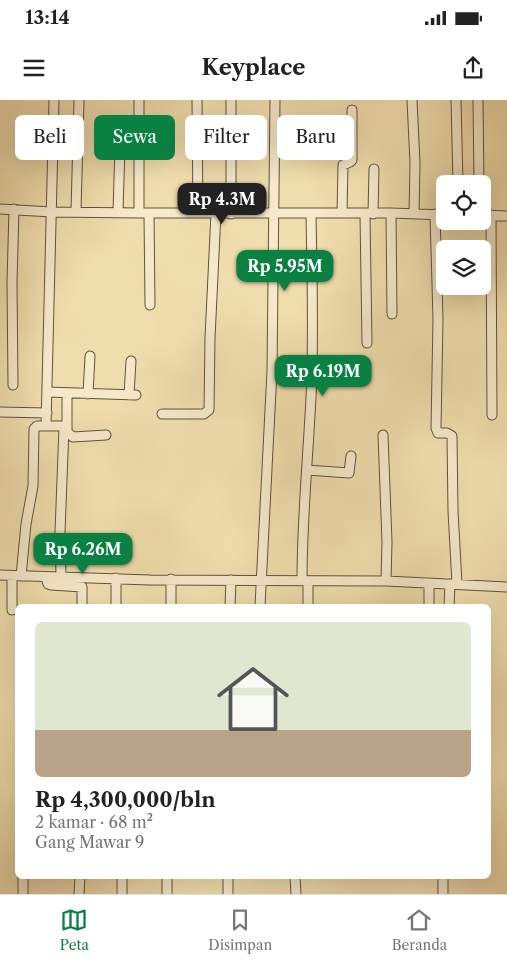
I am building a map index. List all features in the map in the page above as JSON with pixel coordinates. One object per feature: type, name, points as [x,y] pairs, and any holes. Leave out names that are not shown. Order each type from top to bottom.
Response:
[{"type":"street","points":[[46,426],[54,100]]},
{"type":"street","points":[[76,211],[79,100]]},
{"type":"street","points":[[139,100],[140,213]]},
{"type":"street","points":[[197,100],[198,213]]},
{"type":"street","points":[[231,100],[231,214]]},
{"type":"street","points":[[260,604],[271,380],[275,100]]},
{"type":"street","points":[[412,100],[415,163],[414,214]]},
{"type":"street","points":[[456,100],[458,175]]},
{"type":"street","points":[[478,100],[479,175]]},
{"type":"street","points":[[342,213],[342,165],[352,160],[352,110]]},
{"type":"street","points":[[118,212],[120,160]]},
{"type":"street","points":[[367,343],[369,214],[374,169]]},
{"type":"street","points":[[0,209],[52,212],[435,214],[438,319],[436,428],[438,433],[447,433],[452,436],[453,584],[450,604]]},
{"type":"street","points":[[13,385],[12,282],[14,209]]},
{"type":"street","points":[[150,213],[150,305]]},
{"type":"street","points":[[162,414],[204,414],[210,410],[210,338],[216,213]]},
{"type":"street","points":[[391,213],[392,314]]},
{"type":"street","points":[[308,604],[302,534],[311,396],[314,305],[311,214]]},
{"type":"street","points":[[491,215],[507,216]]},
{"type":"street","points":[[487,230],[492,415]]},
{"type":"street","points":[[88,394],[90,356]]},
{"type":"street","points":[[47,392],[133,395],[131,362]]},
{"type":"street","points":[[61,577],[60,532],[67,394]]},
{"type":"street","points":[[0,412],[46,413]]},
{"type":"street","points":[[12,610],[16,576],[33,486],[34,429],[37,426],[66,427]]},
{"type":"street","points":[[66,427],[73,437],[106,435]]},
{"type":"street","points":[[383,435],[387,542],[386,581]]},
{"type":"street","points":[[307,470],[349,473],[351,456]]},
{"type":"street","points":[[0,575],[386,581],[507,587]]},
{"type":"street","points":[[46,577],[48,584],[51,585],[82,587],[82,604]]},
{"type":"street","points":[[116,578],[116,604]]},
{"type":"street","points":[[171,579],[171,604]]},
{"type":"street","points":[[230,604],[231,580]]},
{"type":"street","points":[[429,583],[429,604]]},
{"type":"street","points":[[23,879],[23,894]]},
{"type":"street","points":[[80,879],[80,894]]},
{"type":"street","points":[[122,879],[122,894]]},
{"type":"street","points":[[166,894],[167,879]]},
{"type":"street","points":[[228,879],[228,894]]},
{"type":"street","points":[[295,879],[296,894]]},
{"type":"street","points":[[442,894],[443,879]]}]
